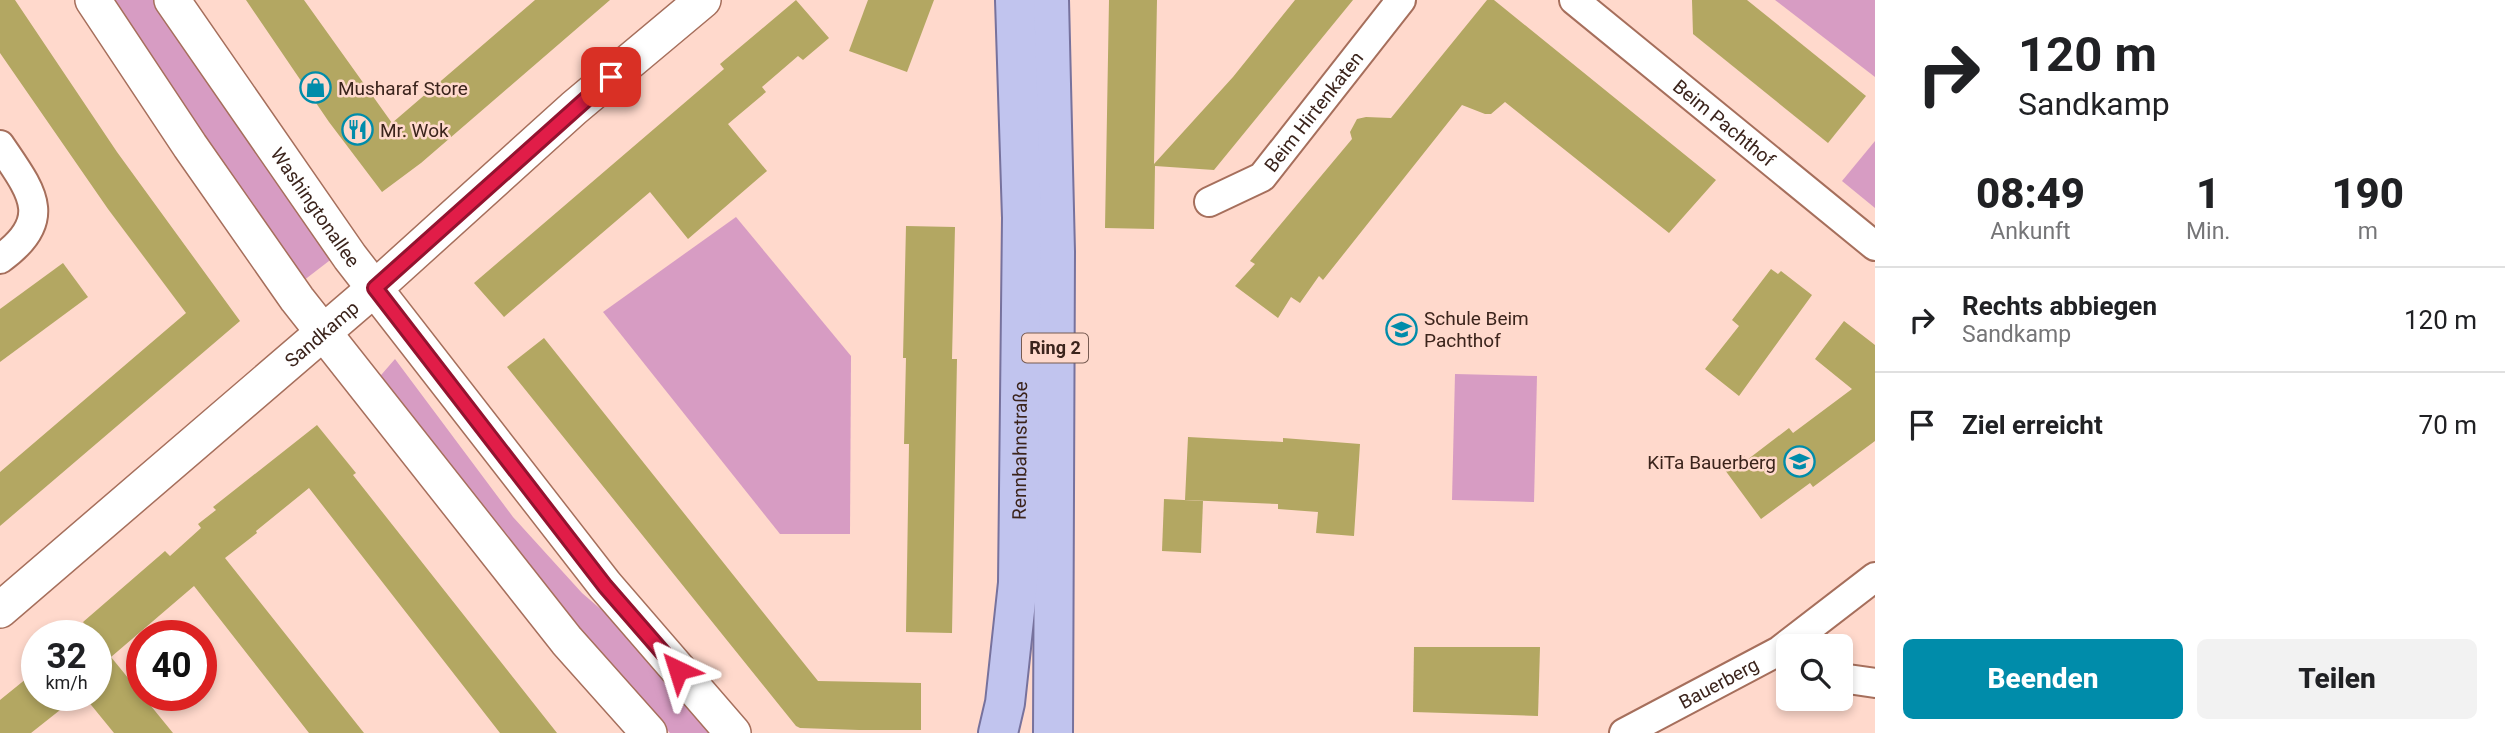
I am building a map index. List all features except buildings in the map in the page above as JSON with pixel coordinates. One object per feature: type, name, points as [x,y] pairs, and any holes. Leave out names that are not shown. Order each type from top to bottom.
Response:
[{"type":"main road","name":"Rennbahnstraße","points":[[998,733],[1005,704],[1018,583],[1022,218],[1015,0]]},
{"type":"main road","name":"Rennbahnstraße","points":[[1049,0],[1055,252],[1053,733]]},
{"type":"street","points":[[93,0],[190,146],[297,299],[566,640],[649,733]]},
{"type":"street","name":"Washingtonallee","points":[[172,0],[290,173],[375,288],[605,586],[733,733]]},
{"type":"street","name":"Sandkamp","points":[[0,610],[375,288],[574,108],[703,0]]},
{"type":"street","name":"Beim Hirtenkaten","points":[[1209,202],[1262,177],[1401,0]]},
{"type":"street","name":"Beim Pachthof","points":[[1574,0],[1875,246]]},
{"type":"street","points":[[0,145],[26,184],[33,201],[34,217],[22,240],[0,259]]},
{"type":"street","name":"Bauerberg","points":[[1808,634],[1875,577]]},
{"type":"street","name":"Bauerberg","points":[[1624,733],[1776,659]]},
{"type":"street","points":[[1853,680],[1875,683]]},
{"type":"shaded area","points":[[108,0],[163,0],[338,254],[303,281]]},
{"type":"shaded area","points":[[1775,0],[1875,0],[1875,77]]},
{"type":"shaded area","points":[[1875,141],[1875,208],[1842,181]]},
{"type":"shaded area","points":[[736,217],[851,356],[850,534],[780,534],[603,312]]},
{"type":"shaded area","points":[[395,359],[513,517],[582,593],[632,636],[714,733],[670,733],[569,627],[375,382]]},
{"type":"shaded area","points":[[1455,374],[1537,376],[1534,502],[1452,500]]},
{"type":"place","name":"Musharaf Store","points":[[315,88]]},
{"type":"place","name":"Mr. Wok","points":[[357,130]]},
{"type":"place","name":"Schule Beim Pachthof","points":[[1401,329]]},
{"type":"place","name":"KiTa Bauerberg","points":[[1799,462]]},
{"type":"route","points":[[611,77],[375,288],[605,586],[678,670]]}]
